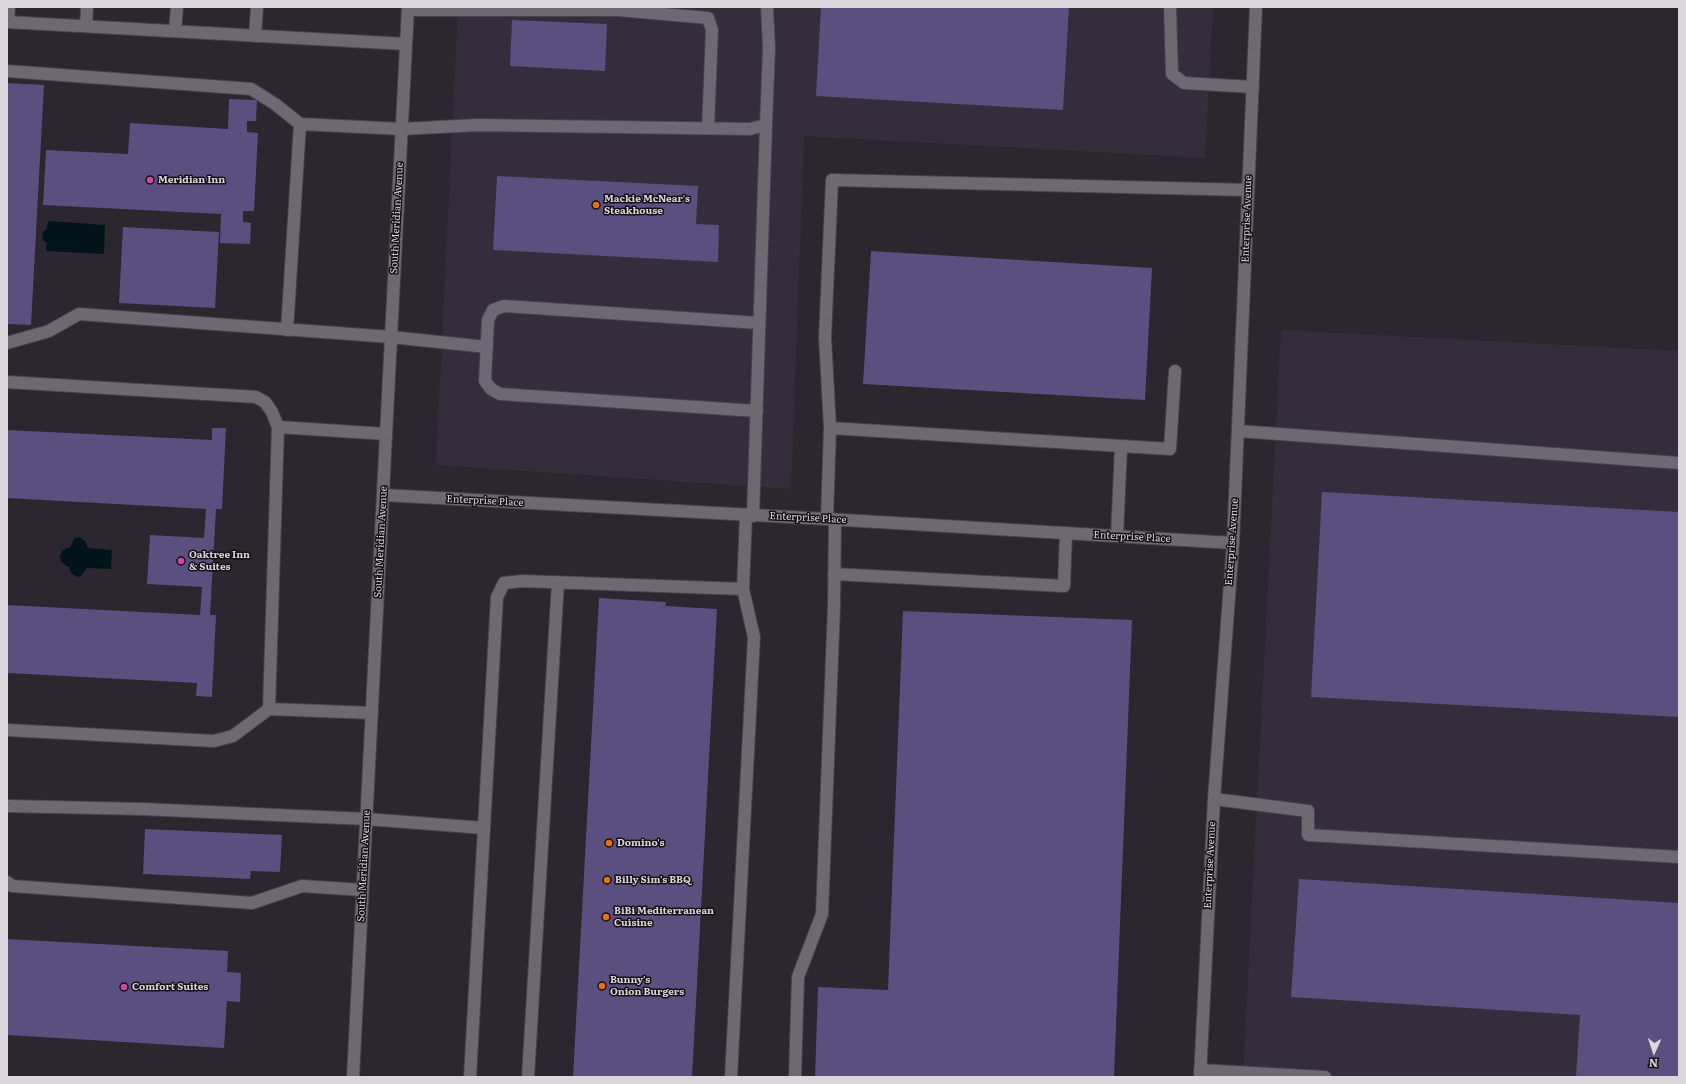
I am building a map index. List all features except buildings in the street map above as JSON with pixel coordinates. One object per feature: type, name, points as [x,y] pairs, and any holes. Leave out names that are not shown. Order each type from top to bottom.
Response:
[{"type":"street","points":[[9,7],[7,22],[406,44]]},
{"type":"street","points":[[86,26],[87,7]]},
{"type":"street","points":[[175,31],[177,7]]},
{"type":"street","points":[[255,36],[257,7]]},
{"type":"street","points":[[731,1077],[754,637],[743,589],[750,515],[757,410],[769,48],[767,7]]},
{"type":"street","points":[[1170,7],[1172,74],[1184,83],[1252,87]]},
{"type":"street","name":"Enterprise Avenue","points":[[1200,1074],[1214,799],[1233,543],[1256,7]]},
{"type":"street","points":[[408,8],[618,10],[708,18],[712,30],[708,128]]},
{"type":"street","name":"South Meridian Avenue","points":[[353,1077],[408,8]]},
{"type":"street","points":[[7,71],[251,89],[300,124],[402,129],[477,124],[750,130],[766,125]]},
{"type":"street","points":[[287,330],[300,124]]},
{"type":"street","points":[[795,1077],[798,977],[822,914],[834,574],[831,519],[830,428],[825,337],[832,180],[1248,190]]},
{"type":"street","points":[[757,410],[500,394],[491,389],[485,381],[488,320],[493,310],[504,306],[759,323]]},
{"type":"street","points":[[7,343],[49,331],[79,314],[391,337],[487,347]]},
{"type":"street","points":[[830,428],[1170,449],[1175,371]]},
{"type":"street","points":[[7,382],[256,396],[265,402],[272,412],[278,427],[269,709]]},
{"type":"street","points":[[278,427],[386,434]]},
{"type":"street","points":[[1238,431],[1679,463]]},
{"type":"street","points":[[1117,536],[1121,447]]},
{"type":"street","name":"Enterprise Place","points":[[383,495],[831,519],[1233,543]]},
{"type":"street","points":[[834,574],[1064,586],[1066,533]]},
{"type":"street","points":[[470,1077],[497,597],[504,583],[522,581],[743,589]]},
{"type":"street","points":[[528,1077],[558,582]]},
{"type":"street","points":[[7,730],[214,741],[233,736],[269,709],[372,713]]},
{"type":"street","points":[[1214,799],[1308,811],[1308,835],[1679,857]]},
{"type":"street","points":[[7,806],[142,809],[366,819],[484,828]]},
{"type":"street","points":[[7,882],[12,886],[252,903],[302,886],[362,890]]},
{"type":"street","points":[[1200,1074],[1325,1077]]},
{"type":"shaded area","points":[[458,7],[1213,7],[1205,158],[804,136],[791,489],[436,465]]},
{"type":"shaded area","points":[[48,221],[105,225],[104,254],[46,251],[47,243],[43,240],[42,236],[43,232],[47,229]]},
{"type":"shaded area","points":[[1281,330],[1679,351],[1679,1077],[1243,1077]]},
{"type":"shaded area","points":[[79,537],[85,541],[88,548],[112,550],[111,569],[87,568],[81,576],[77,577],[71,573],[69,567],[61,561],[60,556],[63,550],[70,547],[75,538]]},
{"type":"place","name":"Meridian Inn","points":[[150,180]]},
{"type":"place","name":"Mackie McNear's Steakhouse","points":[[596,205]]},
{"type":"place","name":"Oaktree Inn & Suites","points":[[181,561]]},
{"type":"place","name":"Domino's","points":[[609,843]]},
{"type":"place","name":"Billy Sim's BBQ","points":[[607,880]]},
{"type":"place","name":"BiBi Mediterranean Cuisine","points":[[606,917]]},
{"type":"place","name":"Bunny's Onion Burgers","points":[[602,986]]},
{"type":"place","name":"Comfort Suites","points":[[124,987]]}]
